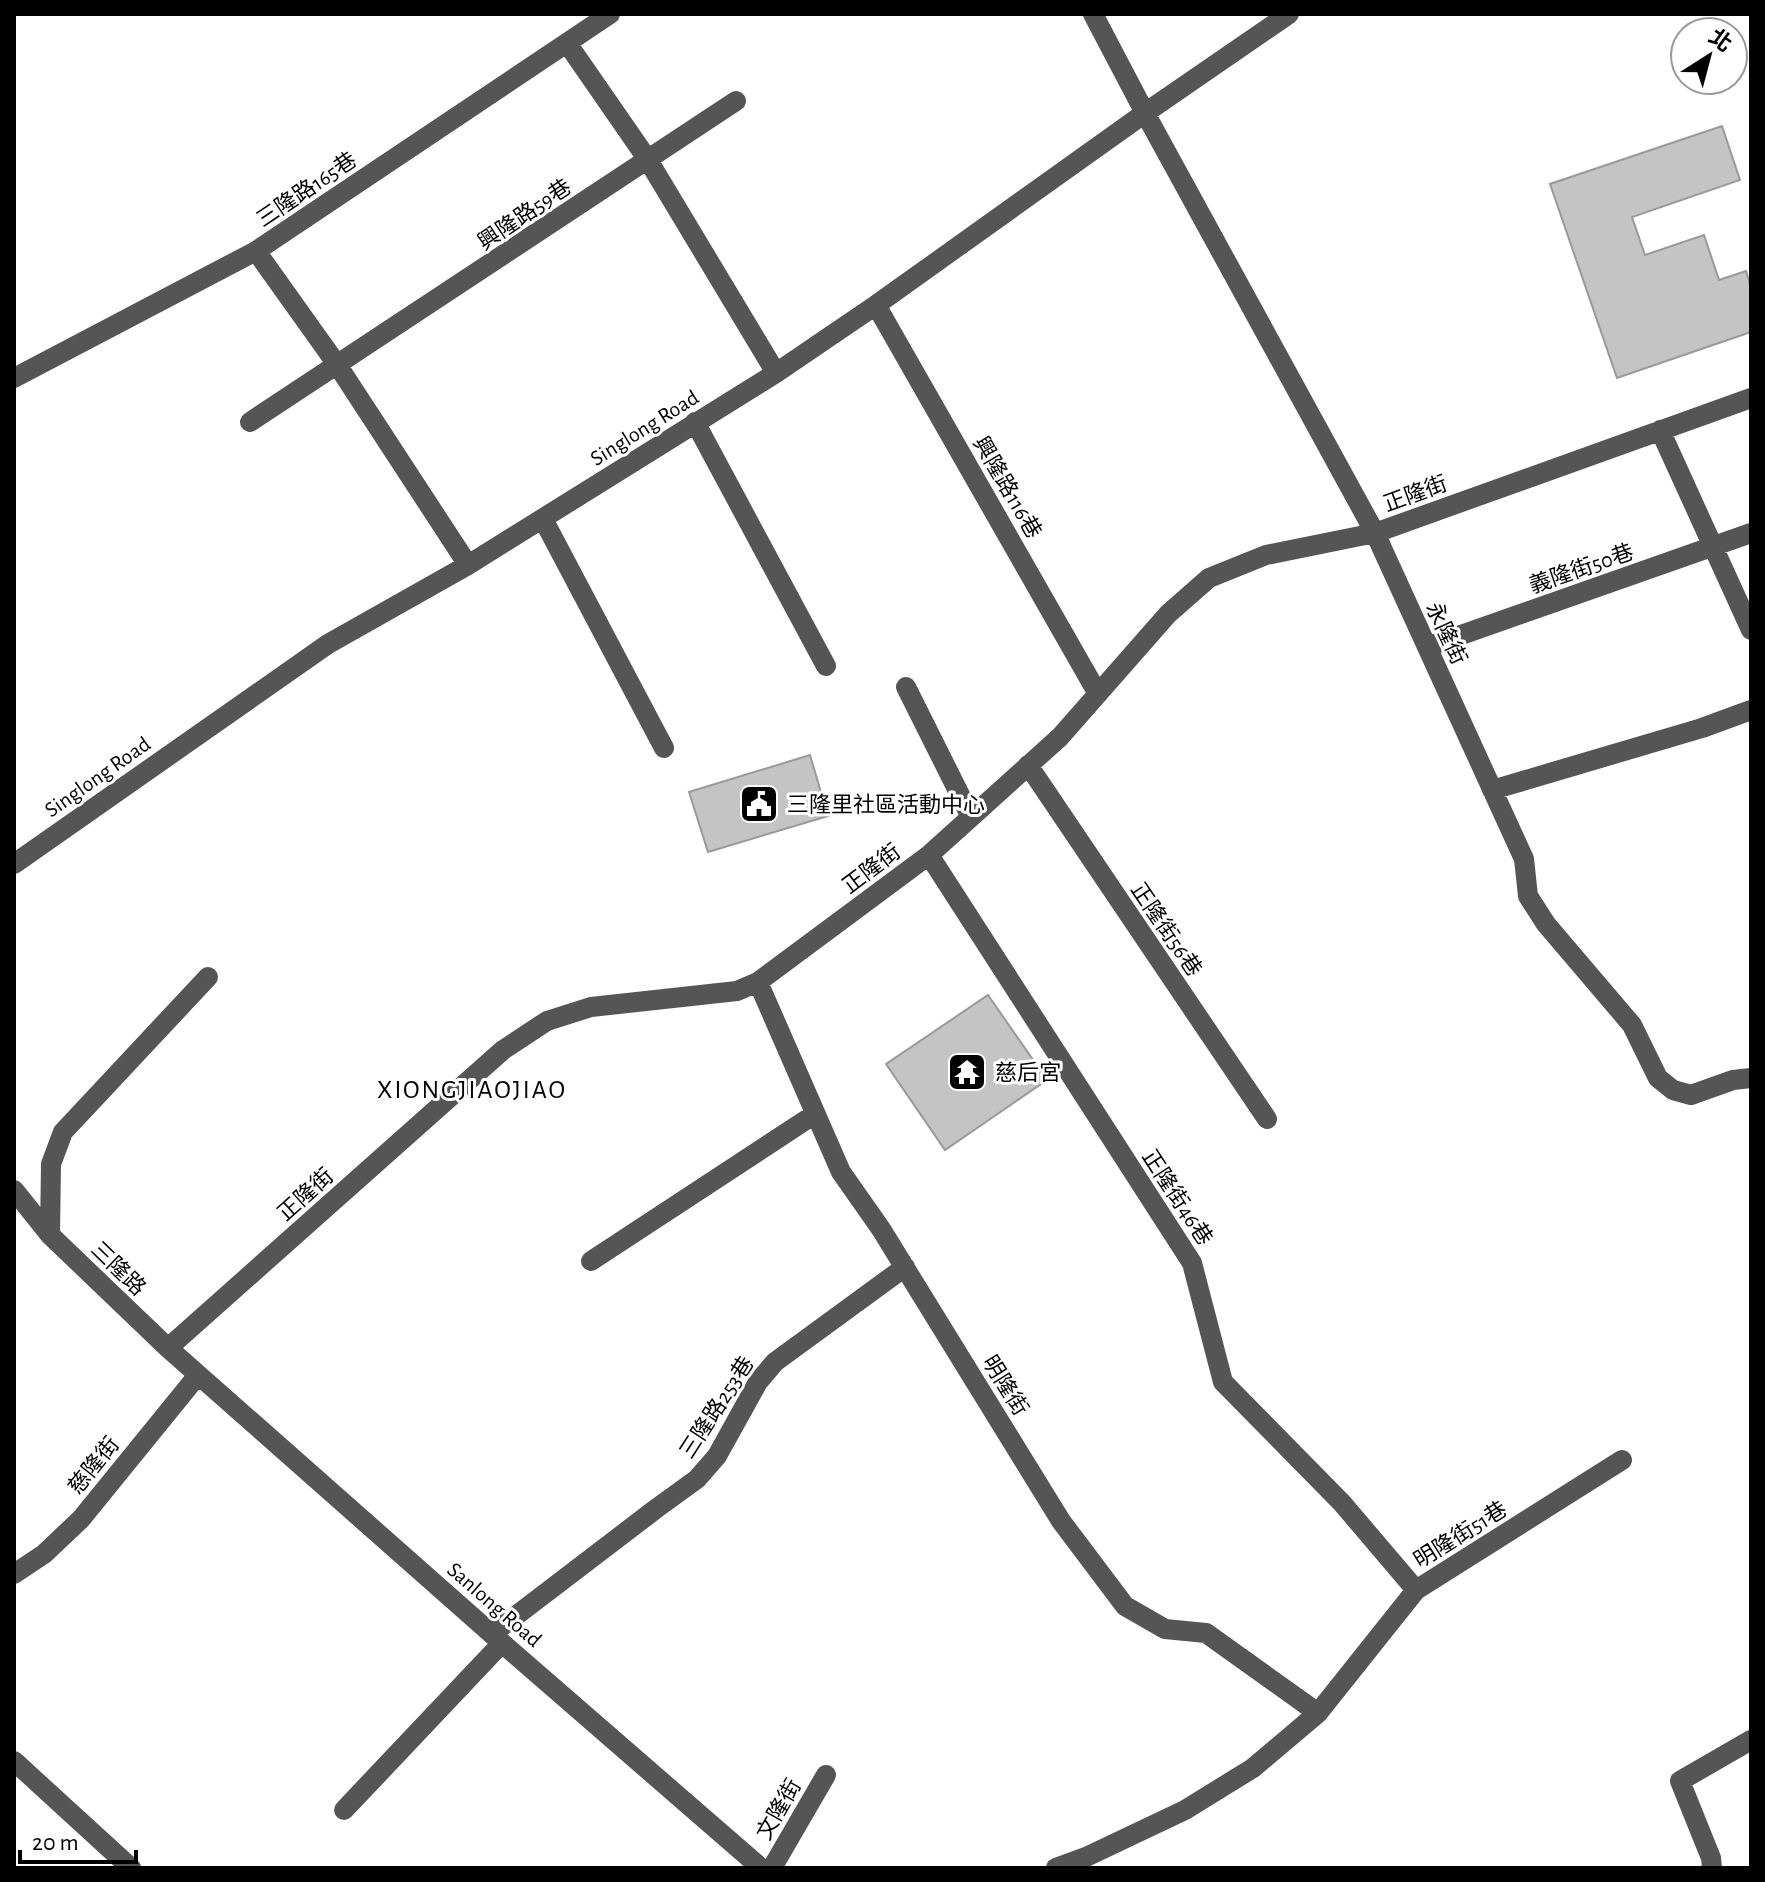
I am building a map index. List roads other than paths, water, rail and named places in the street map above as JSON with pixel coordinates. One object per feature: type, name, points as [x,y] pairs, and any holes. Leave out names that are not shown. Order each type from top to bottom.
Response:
[{"type":"street","name":"三隆路165巷","points":[[14,378],[256,251],[610,14]]},
{"type":"street","name":"永隆街","points":[[1093,14],[1375,533],[1524,859],[1528,896],[1546,924],[1632,1025],[1658,1078],[1673,1090],[1691,1095],[1733,1080],[1751,1078]]},
{"type":"street","name":"Singlong Road","points":[[14,864],[328,644],[468,565],[776,373],[1289,14]]},
{"type":"street","points":[[567,43],[648,160],[776,373]]},
{"type":"street","name":"興隆路59巷","points":[[250,422],[736,101]]},
{"type":"street","points":[[256,251],[338,366],[468,565]]},
{"type":"street","name":"興隆路116巷","points":[[876,305],[1098,694]]},
{"type":"street","name":"正隆街","points":[[168,1348],[503,1050],[547,1021],[591,1007],[737,991],[758,982],[929,855],[1060,737],[1168,614],[1209,578],[1266,555],[1375,533],[1751,398]]},
{"type":"street","points":[[695,422],[826,666]]},
{"type":"street","points":[[1660,430],[1751,630]]},
{"type":"street","points":[[543,519],[664,748]]},
{"type":"street","name":"義隆街50巷","points":[[1427,647],[1751,533]]},
{"type":"street","points":[[906,687],[971,817]]},
{"type":"street","points":[[1492,790],[1702,728],[1751,710]]},
{"type":"street","name":"正隆街56巷","points":[[1028,765],[1267,1119]]},
{"type":"street","name":"正隆街46巷","points":[[929,855],[1192,1263],[1223,1382],[1342,1503],[1416,1590]]},
{"type":"street","points":[[50,1235],[51,1164],[63,1132],[208,977]]},
{"type":"street","name":"明隆街","points":[[758,982],[841,1172],[905,1267],[1061,1521],[1125,1606],[1165,1629],[1206,1633],[1318,1713]]},
{"type":"street","points":[[591,1261],[815,1114]]},
{"type":"street","name":"三隆路","points":[[14,1190],[50,1235],[198,1375]]},
{"type":"street","name":"三隆路253巷","points":[[344,1810],[497,1639],[697,1479],[717,1456],[758,1382],[775,1362],[905,1267]]},
{"type":"street","name":"Sanlong Road","points":[[198,1375],[761,1868]]},
{"type":"street","name":"慈隆街","points":[[14,1574],[44,1554],[81,1519],[198,1375]]},
{"type":"street","name":"明隆街51巷","points":[[1056,1868],[1185,1810],[1253,1768],[1318,1713],[1416,1590],[1622,1460]]},
{"type":"street","points":[[1712,1868],[1711,1858],[1680,1781],[1751,1740]]},
{"type":"street","points":[[14,1761],[131,1868]]},
{"type":"street","name":"文隆街","points":[[772,1868],[826,1775]]},
{"type":"place","name":"三隆里社區活動中心","points":[[759,804]]},
{"type":"place","name":"慈后宮","points":[[967,1072]]},
{"type":"district","name":"XIONGJIAOJIAO","points":[[472,1089]]}]
